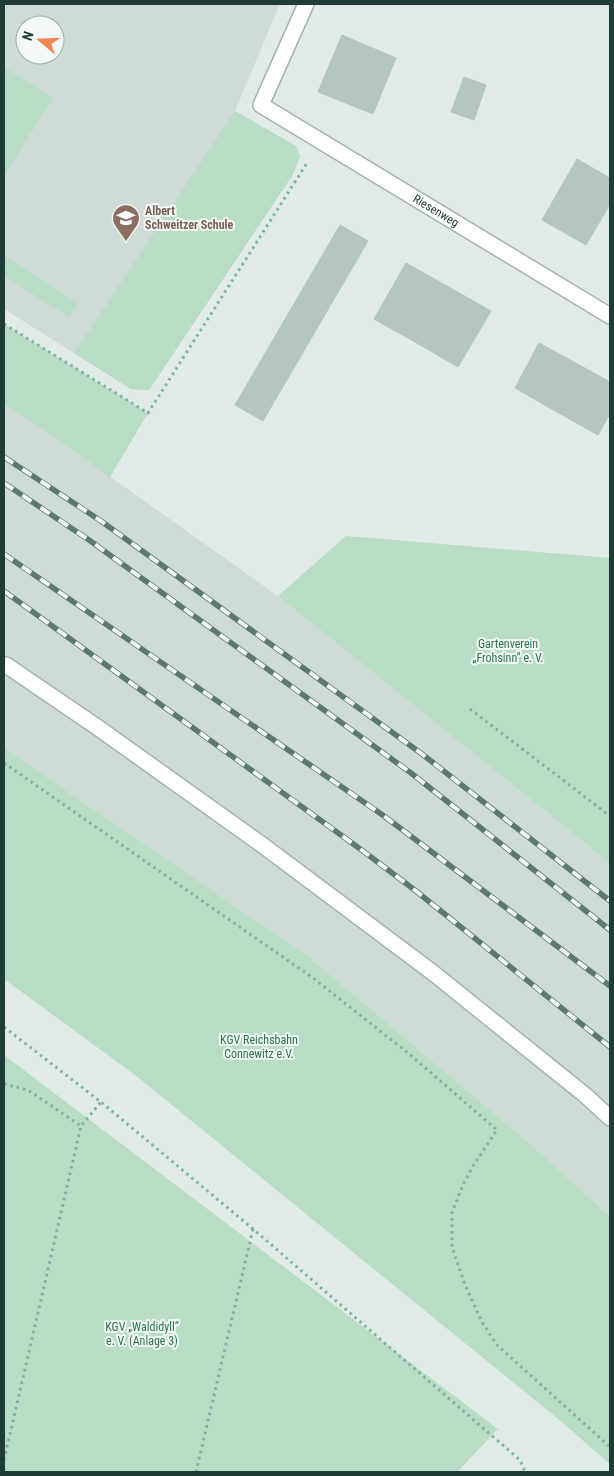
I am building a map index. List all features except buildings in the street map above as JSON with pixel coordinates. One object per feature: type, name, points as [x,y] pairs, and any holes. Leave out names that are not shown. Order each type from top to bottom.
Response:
[{"type":"street","name":"Riesenweg","points":[[306,4],[262,105],[610,316]]},
{"type":"street","points":[[6,665],[262,844],[432,972],[585,1095],[610,1118]]},
{"type":"path","points":[[4,324],[148,413],[320,141]]},
{"type":"path","points":[[470,709],[610,816]]},
{"type":"path","points":[[4,762],[313,978],[408,1052],[497,1130],[462,1185],[452,1212],[452,1247],[465,1285],[482,1322],[497,1345],[610,1448]]},
{"type":"path","points":[[4,1027],[101,1102],[253,1229],[520,1460],[525,1472]]},
{"type":"path","points":[[4,1084],[28,1090],[82,1126]]},
{"type":"path","points":[[4,1460],[82,1126],[101,1102]]},
{"type":"path","points":[[196,1472],[253,1229]]},
{"type":"shaded area","name":"Albert Schweitzer Schule","points":[[4,4],[280,4],[235,111],[296,146],[300,157],[292,176],[149,390],[131,389],[4,309]]},
{"type":"shaded area","points":[[4,405],[43,429],[278,596],[610,863],[610,1217],[529,1143],[309,957],[4,748]]},
{"type":"green space","points":[[4,67],[53,98],[4,176]]},
{"type":"green space","points":[[235,111],[296,146],[300,157],[292,176],[149,390],[131,389],[74,353]]},
{"type":"green space","points":[[4,256],[78,303],[69,317],[4,276]]},
{"type":"green space","points":[[4,324],[148,413],[110,477],[43,429],[4,405]]},
{"type":"green space","name":"Gartenverein „Frohsinn“ e. V.","points":[[346,536],[610,558],[610,863],[278,596]]},
{"type":"green space","name":"KGV Reichsbahn Connewitz e.V.","points":[[4,748],[309,957],[529,1143],[610,1217],[610,1464],[557,1418],[135,1075],[4,979]]},
{"type":"green space","name":"KGV „Waldidyll“ e. V. (Anlage 3)","points":[[4,1055],[498,1429],[457,1472],[4,1472]]},
{"type":"railway","points":[[4,457],[101,521],[422,754],[610,901]]},
{"type":"railway","points":[[4,483],[89,540],[411,773],[610,930]]},
{"type":"railway","points":[[4,554],[384,816],[610,986]]},
{"type":"railway","points":[[4,591],[363,851],[416,891],[610,1047]]},
{"type":"place","name":"Albert Schweitzer Schule","points":[[126,242]]}]
